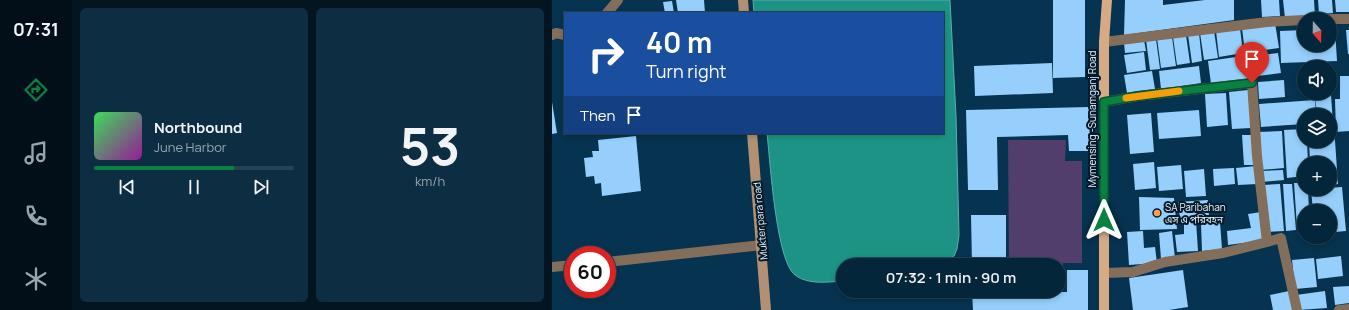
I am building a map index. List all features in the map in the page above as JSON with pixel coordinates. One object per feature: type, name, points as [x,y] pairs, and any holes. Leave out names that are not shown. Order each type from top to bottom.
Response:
[{"type":"main road","name":"Mymensing -Sunamganj Road","points":[[1104,310],[1104,42],[1107,0]]},
{"type":"street","points":[[609,12],[618,0]]},
{"type":"street","points":[[743,0],[744,12]]},
{"type":"street","points":[[1337,19],[1349,19]]},
{"type":"street","points":[[1104,42],[1267,22],[1297,20]]},
{"type":"street","points":[[552,35],[556,33],[564,35]]},
{"type":"street","points":[[1104,102],[1138,96],[1252,83],[1257,156],[1267,242]]},
{"type":"street","name":"Mukter para road","points":[[752,134],[766,310]]},
{"type":"street","points":[[1104,273],[1133,272],[1165,262],[1224,253],[1281,238],[1297,310]]},
{"type":"street","points":[[616,261],[762,245]]},
{"type":"street","points":[[552,267],[564,266]]},
{"type":"street","points":[[1339,310],[1349,309]]},
{"type":"shaded area","points":[[753,0],[950,0],[956,116],[959,235],[957,249],[954,256],[951,258],[836,258],[836,281],[812,282],[800,278],[795,275],[788,266],[783,251],[775,209],[767,134],[944,134],[944,12],[754,12]]},
{"type":"shaded area","points":[[1008,140],[1066,140],[1065,161],[1082,161],[1082,263],[1066,263],[1066,258],[1009,258]]},
{"type":"building","points":[[676,0],[704,0],[705,12],[678,12]]},
{"type":"building","points":[[1053,0],[1085,0],[1085,77],[1053,78]]},
{"type":"building","points":[[1125,0],[1163,0],[1163,5],[1205,0],[1234,0],[1234,20],[1124,35]]},
{"type":"building","points":[[1261,0],[1279,0],[1280,16],[1262,17]]},
{"type":"building","points":[[1283,0],[1314,0],[1315,12],[1297,12],[1297,17],[1285,18]]},
{"type":"building","points":[[1318,0],[1332,0],[1333,12],[1319,12]]},
{"type":"building","points":[[1335,0],[1349,0],[1349,12],[1336,12]]},
{"type":"building","points":[[672,1],[674,12],[665,12],[663,2]]},
{"type":"building","points":[[1275,23],[1279,48],[1245,53],[1242,28]]},
{"type":"building","points":[[1240,28],[1243,53],[1219,57],[1216,31]]},
{"type":"building","points":[[1297,30],[1297,52],[1336,52],[1337,60],[1297,60],[1297,62],[1281,63],[1280,31]]},
{"type":"building","points":[[1346,30],[1349,30],[1349,54],[1348,54]]},
{"type":"building","points":[[1214,31],[1218,58],[1204,60],[1200,33]]},
{"type":"building","points":[[1199,33],[1202,61],[1192,63],[1188,35]]},
{"type":"building","points":[[1186,35],[1190,63],[1177,65],[1173,37]]},
{"type":"building","points":[[1172,37],[1176,66],[1161,68],[1157,38]]},
{"type":"building","points":[[1156,39],[1160,69],[1150,70],[1146,40]]},
{"type":"building","points":[[1144,40],[1146,51],[1125,53],[1124,43]]},
{"type":"building","points":[[1144,52],[1146,70],[1127,73],[1124,55]]},
{"type":"building","points":[[1278,53],[1281,73],[1257,76],[1254,56]]},
{"type":"building","points":[[1250,55],[1253,78],[1211,84],[1208,61]]},
{"type":"building","points":[[1052,63],[1053,93],[975,96],[974,66]]},
{"type":"building","points":[[1199,66],[1201,83],[1161,89],[1159,71]]},
{"type":"building","points":[[1152,71],[1155,89],[1127,93],[1124,75]]},
{"type":"building","points":[[1340,76],[1349,76],[1349,131],[1337,132],[1337,108],[1335,108],[1335,100],[1340,99]]},
{"type":"building","points":[[1284,80],[1285,97],[1259,99],[1258,82]]},
{"type":"building","points":[[1248,90],[1251,128],[1232,129],[1229,92]]},
{"type":"building","points":[[1226,93],[1228,125],[1207,127],[1205,94]]},
{"type":"building","points":[[1315,100],[1331,100],[1332,108],[1316,108]]},
{"type":"building","points":[[1315,100],[1316,108],[1297,108],[1297,124],[1261,127],[1259,104]]},
{"type":"building","points":[[552,102],[557,133],[552,134]]},
{"type":"building","points":[[1089,107],[1090,151],[1069,151],[1068,135],[997,137],[998,190],[968,190],[966,110]]},
{"type":"building","points":[[1199,110],[1201,136],[1159,139],[1157,113]]},
{"type":"building","points":[[1151,113],[1154,152],[1130,154],[1127,115]]},
{"type":"building","points":[[1297,129],[1297,148],[1307,148],[1308,156],[1297,156],[1297,177],[1287,178],[1284,130]]},
{"type":"building","points":[[1282,131],[1284,168],[1260,170],[1257,132]]},
{"type":"building","points":[[1242,135],[1253,135],[1255,165],[1244,165]]},
{"type":"building","points":[[636,136],[641,191],[602,196],[601,183],[595,184],[594,176],[586,177],[584,158],[593,157],[592,151],[599,151],[598,140]]},
{"type":"building","points":[[1309,148],[1336,148],[1336,156],[1310,156]]},
{"type":"building","points":[[1154,162],[1156,188],[1135,190],[1133,164]]},
{"type":"building","points":[[1181,165],[1183,189],[1159,191],[1157,167]]},
{"type":"building","points":[[1256,166],[1257,184],[1238,185],[1236,168]]},
{"type":"building","points":[[1234,168],[1235,184],[1214,186],[1213,169]]},
{"type":"building","points":[[1204,169],[1206,196],[1186,197],[1184,171]]},
{"type":"building","points":[[1283,170],[1284,180],[1262,182],[1261,171]]},
{"type":"building","points":[[1294,183],[1297,183],[1297,196],[1308,196],[1309,204],[1297,204],[1297,227]]},
{"type":"building","points":[[1280,184],[1284,231],[1267,232],[1263,185]]},
{"type":"building","points":[[1283,184],[1292,184],[1296,230],[1286,231]]},
{"type":"building","points":[[1337,187],[1342,187],[1346,231],[1337,232],[1337,204],[1312,204],[1312,196],[1337,196]]},
{"type":"building","name":"SA Paribahan এস এ পরিবহন","points":[[1139,197],[1174,198],[1177,229],[1140,230]]},
{"type":"building","points":[[1208,200],[1209,217],[1180,219],[1178,202]]},
{"type":"building","points":[[1261,212],[1265,240],[1228,245],[1227,231],[1251,228],[1248,214]]},
{"type":"building","points":[[971,215],[1006,215],[1006,258],[972,258]]},
{"type":"building","points":[[1196,221],[1198,251],[1177,252],[1175,235],[1184,234],[1184,222]]},
{"type":"building","points":[[1220,222],[1222,249],[1202,251],[1201,224]]},
{"type":"building","points":[[1143,231],[1144,248],[1155,247],[1157,263],[1129,265],[1127,232]]},
{"type":"building","points":[[1172,231],[1175,258],[1161,259],[1159,233]]},
{"type":"building","points":[[1341,256],[1343,276],[1318,279],[1316,259]]},
{"type":"building","points":[[1314,258],[1317,287],[1295,289],[1292,260]]},
{"type":"building","points":[[1067,270],[1088,270],[1088,310],[973,310],[972,298],[1066,298]]},
{"type":"building","points":[[1183,270],[1188,307],[1169,310],[1133,310],[1129,278]]},
{"type":"building","points":[[1349,286],[1349,303],[1335,305],[1333,287]]},
{"type":"building","points":[[1289,291],[1293,310],[1273,310],[1270,295]]},
{"type":"building","points":[[1325,291],[1327,308],[1298,310],[1296,295]]},
{"type":"slow traffic","points":[[1126,98],[1179,91]]},
{"type":"place","name":"SA Paribahan এস এ পরিবহন","points":[[1157,213]]},
{"type":"route","points":[[1104,220],[1104,102],[1138,96],[1252,83]]}]
